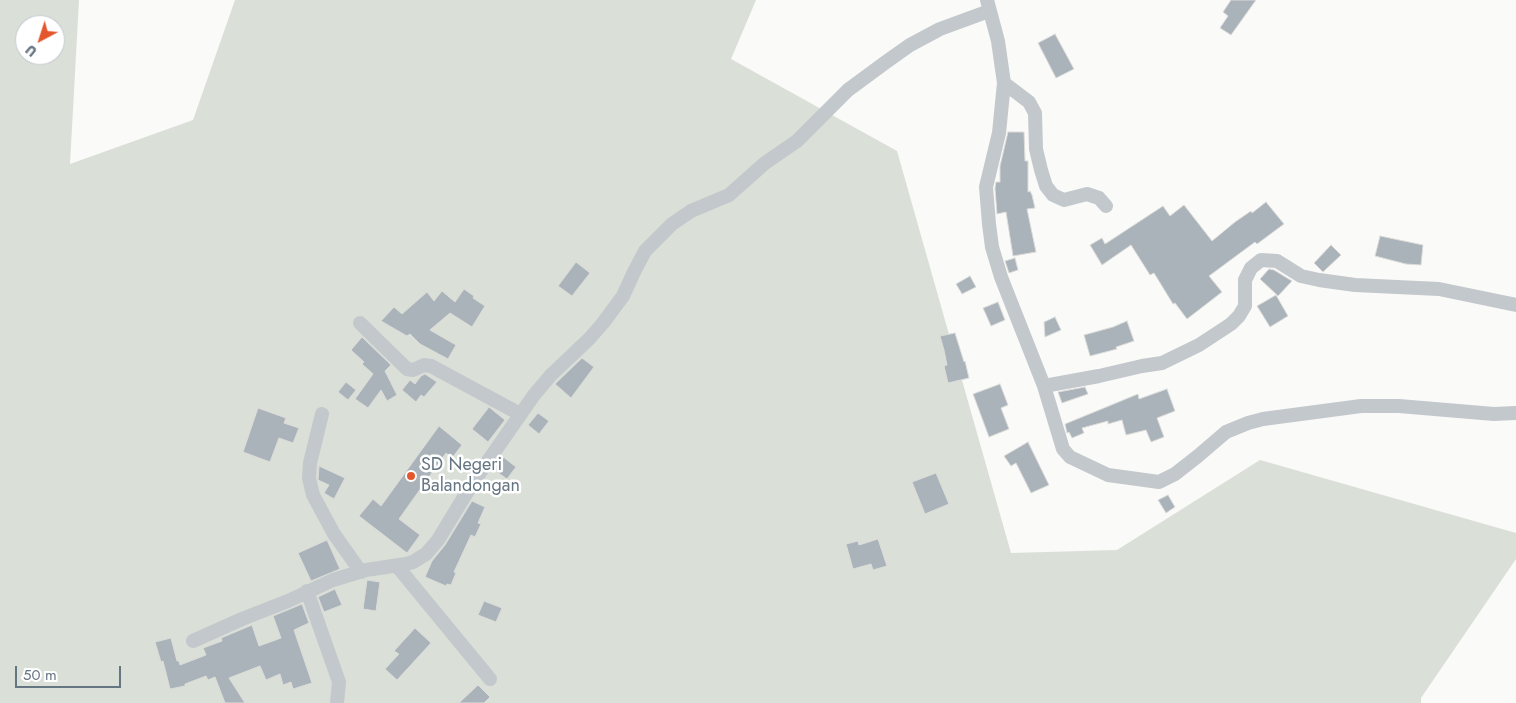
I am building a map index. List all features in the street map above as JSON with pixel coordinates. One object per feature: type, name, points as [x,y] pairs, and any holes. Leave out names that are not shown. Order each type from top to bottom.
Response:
[{"type":"street","points":[[193,641],[334,580],[361,572],[413,562],[432,548],[472,484],[520,414],[551,375],[603,323],[623,296],[645,251],[672,224],[690,212],[733,192],[765,163],[797,141],[825,111],[856,83],[910,45],[986,4],[995,29],[1004,83],[999,133],[986,187],[992,247],[1001,277],[1044,386],[1063,449],[1070,457],[1108,475],[1159,482],[1174,474],[1226,432],[1263,419],[1361,406],[1399,406],[1494,414],[1516,413]]},
{"type":"street","points":[[1004,83],[1029,102],[1034,113],[1036,149],[1040,170],[1046,186],[1053,195],[1064,200],[1087,194],[1099,198],[1106,206]]},
{"type":"street","points":[[1044,386],[1162,363],[1199,345],[1239,316],[1245,306],[1245,280],[1251,268],[1261,260],[1277,261],[1301,276],[1319,280],[1356,285],[1439,290],[1516,305]]},
{"type":"street","points":[[360,323],[407,369],[412,370],[424,365],[431,366],[520,414]]},
{"type":"street","points":[[322,414],[310,463],[309,478],[313,495],[334,534],[361,572]]},
{"type":"street","points":[[397,566],[490,679]]},
{"type":"street","points":[[307,592],[328,646],[339,682],[337,703]]},
{"type":"shaded area","points":[[0,0],[79,0],[70,164],[193,120],[235,0],[756,0],[731,59],[897,151],[1011,553],[1117,550],[1260,460],[1516,533],[1516,559],[1421,698],[1421,703],[0,703]]},
{"type":"building","points":[[1231,0],[1256,0],[1231,35],[1220,28],[1228,16],[1223,12]]},
{"type":"building","points":[[1055,34],[1074,69],[1056,78],[1038,43]]},
{"type":"building","points":[[1008,132],[1024,132],[1025,161],[1028,161],[1028,192],[1030,191],[1032,195],[1035,208],[1027,209],[1036,252],[1013,256],[1006,212],[997,214],[995,188],[996,182],[1000,182],[1000,166]]},
{"type":"building","points":[[1266,202],[1284,224],[1257,244],[1255,242],[1209,276],[1222,292],[1187,319],[1175,303],[1173,304],[1154,273],[1150,275],[1131,245],[1102,265],[1090,245],[1102,238],[1105,244],[1163,206],[1170,216],[1184,205],[1212,241],[1235,222],[1251,211],[1252,213]]},
{"type":"building","points":[[1380,236],[1423,245],[1421,265],[1406,264],[1375,256]]},
{"type":"building","points":[[1331,245],[1341,255],[1323,272],[1314,263]]},
{"type":"building","points":[[1015,258],[1018,270],[1009,273],[1005,261]]},
{"type":"building","points":[[576,262],[590,273],[572,296],[558,286]]},
{"type":"building","points":[[1269,269],[1292,281],[1278,296],[1260,279]]},
{"type":"building","points":[[970,276],[976,287],[962,294],[956,284]]},
{"type":"building","points":[[464,289],[485,306],[472,327],[450,313],[430,330],[456,345],[448,359],[420,344],[410,334],[407,336],[381,321],[394,307],[402,314],[427,292],[434,301],[442,291],[455,302]]},
{"type":"building","points":[[1276,295],[1288,316],[1270,327],[1257,306]]},
{"type":"building","points":[[998,302],[1005,320],[991,326],[983,308]]},
{"type":"building","points":[[1055,317],[1061,330],[1045,337],[1044,322]]},
{"type":"building","points":[[1127,321],[1134,341],[1116,347],[1117,349],[1090,356],[1084,335]]},
{"type":"building","points":[[955,333],[969,378],[948,383],[944,366],[947,365],[940,336]]},
{"type":"building","points":[[362,337],[391,365],[385,371],[397,395],[387,401],[381,390],[368,408],[355,399],[373,374],[351,350]]},
{"type":"building","points":[[582,358],[594,367],[571,398],[555,384]]},
{"type":"building","points":[[425,374],[437,382],[424,397],[421,395],[416,402],[402,390],[410,380],[415,384]]},
{"type":"building","points":[[346,382],[356,390],[348,400],[338,392]]},
{"type":"building","points":[[1000,384],[1008,405],[1001,408],[1009,429],[989,437],[973,394]]},
{"type":"building","points":[[1085,387],[1088,394],[1062,403],[1058,392]]},
{"type":"building","points":[[1167,389],[1175,411],[1157,418],[1164,437],[1151,442],[1146,430],[1126,435],[1122,420],[1108,424],[1108,421],[1082,428],[1084,433],[1072,438],[1069,432],[1067,433],[1065,424],[1138,394],[1139,399]]},
{"type":"building","points":[[489,407],[505,420],[488,442],[472,429]]},
{"type":"building","points":[[258,408],[286,418],[284,423],[299,428],[293,443],[279,438],[270,462],[243,452]]},
{"type":"building","points":[[538,413],[549,421],[539,434],[528,425]]},
{"type":"building","points":[[439,426],[462,445],[452,458],[446,453],[399,519],[420,535],[407,553],[359,516],[373,499],[381,506]]},
{"type":"building","points":[[1028,442],[1049,485],[1031,493],[1016,463],[1011,466],[1004,456]]},
{"type":"building","points":[[502,456],[516,467],[507,479],[493,469]]},
{"type":"building","points":[[319,466],[345,478],[334,499],[324,493],[329,485],[318,480]]},
{"type":"building","points":[[936,473],[949,504],[925,514],[912,482]]},
{"type":"building","points":[[1168,495],[1175,507],[1166,513],[1158,500]]},
{"type":"building","points":[[472,501],[485,507],[478,523],[481,524],[475,537],[471,535],[454,572],[456,573],[451,585],[447,584],[446,586],[425,577],[432,561],[445,545]]},
{"type":"building","points":[[878,539],[887,566],[873,570],[871,564],[853,569],[846,544],[858,541],[859,545]]},
{"type":"building","points":[[327,540],[340,569],[311,581],[298,553]]},
{"type":"building","points":[[367,580],[380,582],[376,611],[363,609]]},
{"type":"building","points":[[335,589],[342,605],[324,612],[318,597]]},
{"type":"building","points":[[484,601],[502,608],[496,622],[478,615]]},
{"type":"building","points":[[302,604],[309,623],[294,630],[312,683],[293,689],[291,682],[283,685],[280,674],[266,680],[260,666],[229,678],[245,703],[225,703],[215,677],[208,680],[206,676],[185,684],[185,686],[170,689],[163,661],[161,662],[155,642],[171,638],[177,661],[179,661],[180,665],[206,655],[203,648],[222,641],[221,638],[252,625],[259,646],[281,638],[273,616]]},
{"type":"building","points":[[415,628],[431,643],[397,680],[385,669],[399,654],[394,651]]},
{"type":"building","points":[[478,685],[490,697],[484,703],[459,703]]},
{"type":"place","name":"SD Negeri Balandongan","points":[[411,476]]}]
